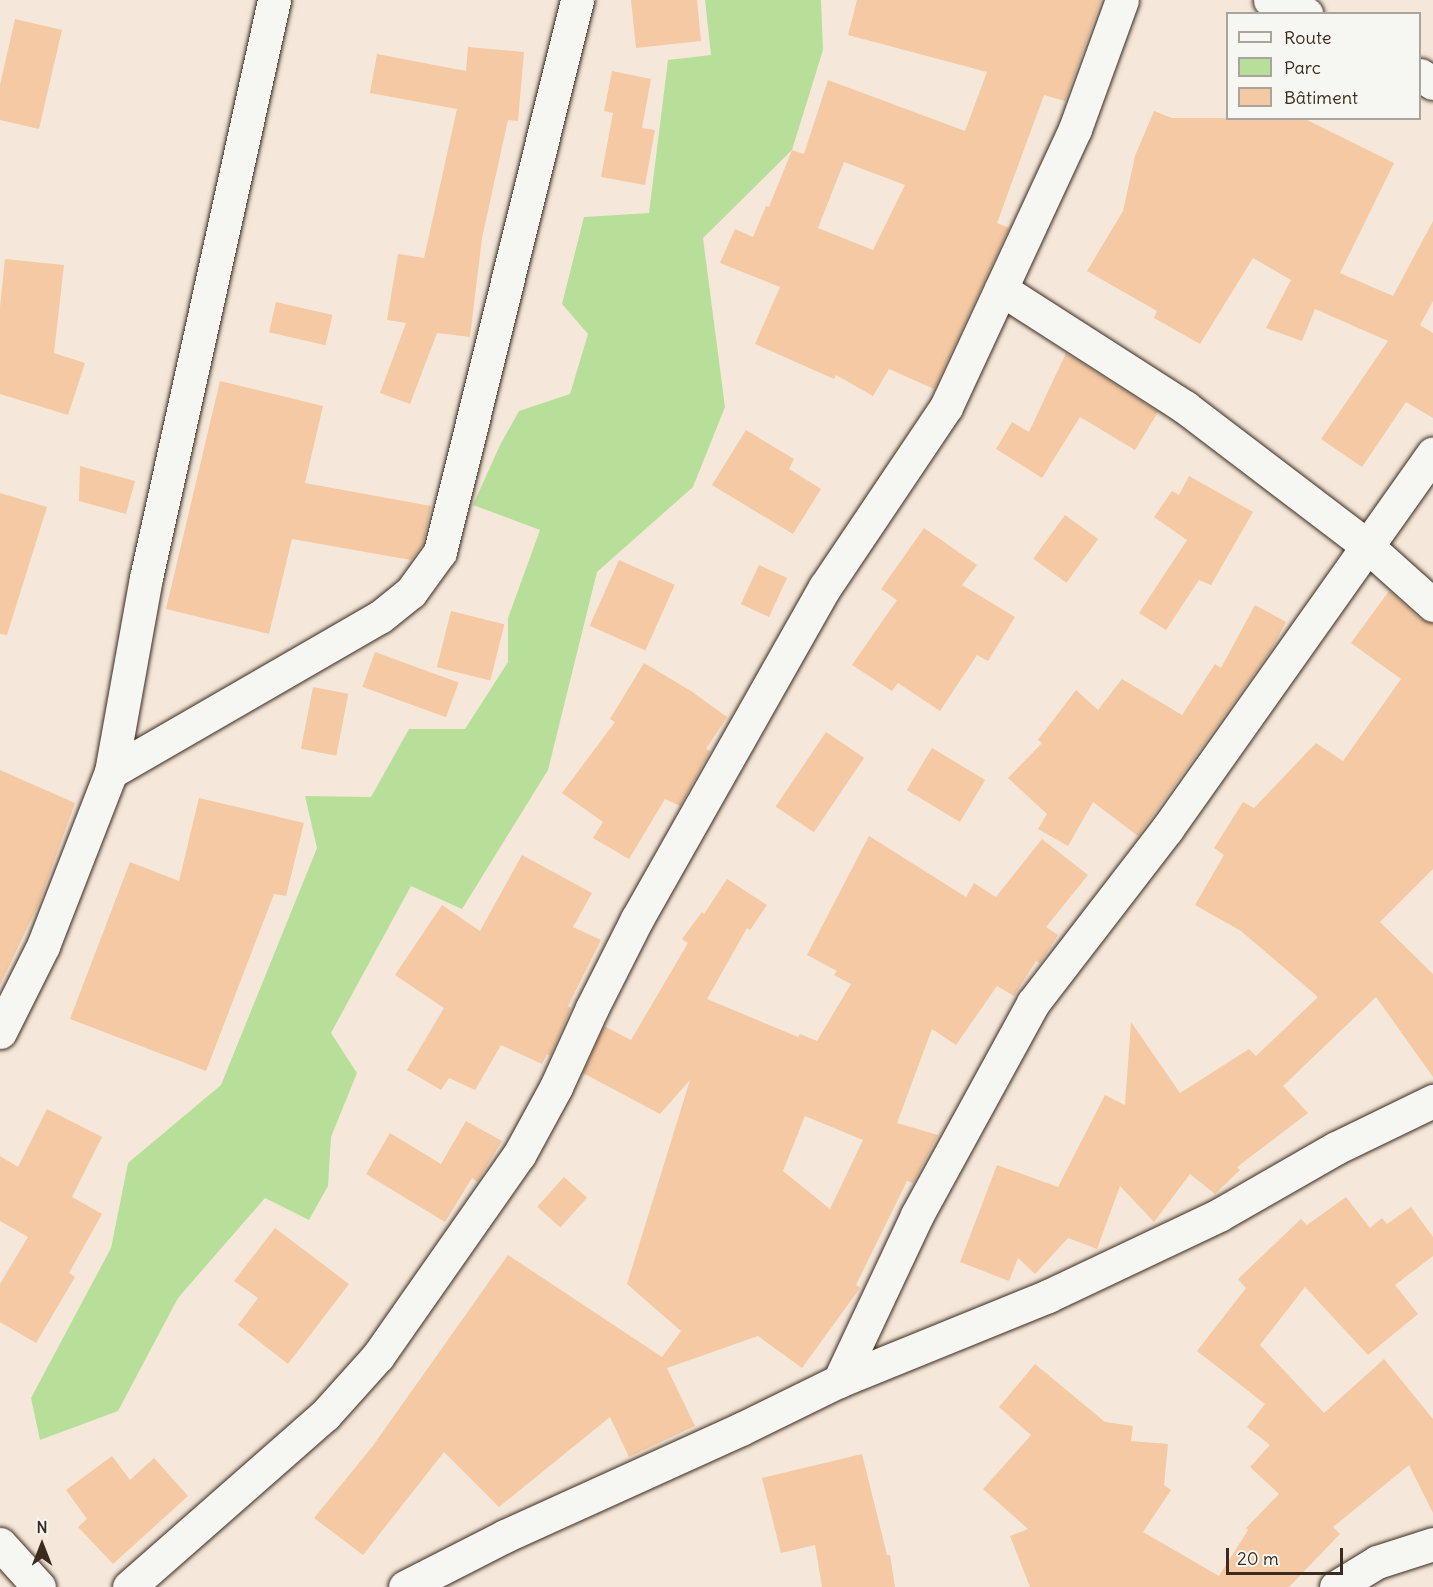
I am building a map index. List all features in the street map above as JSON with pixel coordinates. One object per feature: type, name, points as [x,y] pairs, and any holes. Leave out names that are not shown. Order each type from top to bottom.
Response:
[{"type":"street","points":[[0,1032],[43,946],[111,772],[146,578],[274,0]]},
{"type":"street","points":[[111,772],[380,617],[411,592],[440,552],[577,0]]},
{"type":"street","points":[[129,1587],[326,1415],[378,1356],[519,1155],[556,1087],[591,1008],[637,919],[825,587],[946,407],[1075,129],[1122,0]]},
{"type":"street","points":[[1001,289],[1185,407],[1366,545],[1433,604]]},
{"type":"street","points":[[839,1381],[917,1215],[1033,1004],[1167,830],[1328,605],[1366,545],[1433,454]]},
{"type":"street","points":[[405,1587],[505,1536],[741,1429],[839,1381],[1059,1291],[1219,1215],[1336,1148],[1433,1101]]},
{"type":"street","points":[[0,1544],[39,1587]]},
{"type":"street","points":[[1336,1587],[1377,1562],[1433,1544]]},
{"type":"green space","points":[[705,0],[821,0],[823,50],[792,150],[703,238],[725,407],[693,487],[597,572],[548,770],[462,909],[411,886],[331,1033],[357,1073],[331,1137],[328,1186],[309,1220],[265,1198],[178,1298],[118,1411],[40,1440],[31,1398],[111,1248],[128,1163],[221,1085],[317,848],[305,796],[371,797],[409,729],[465,729],[508,662],[508,618],[540,530],[473,505],[500,445],[519,411],[570,394],[588,334],[562,304],[584,217],[649,213],[668,60],[711,55]]},
{"type":"building","points":[[631,0],[697,0],[701,41],[636,48]]},
{"type":"building","points":[[857,0],[1101,0],[1065,101],[1044,95],[997,223],[1009,228],[934,389],[889,369],[873,396],[836,375],[834,379],[755,344],[780,287],[720,263],[735,229],[753,237],[766,206],[769,207],[792,150],[804,154],[828,80],[965,131],[987,72],[848,35]],"holes":[[[844,162],[905,185],[873,250],[818,228]]]},
{"type":"building","points":[[15,19],[62,30],[39,129],[0,120],[0,85]]},
{"type":"building","points":[[468,47],[524,52],[518,121],[508,120],[482,238],[470,337],[437,333],[410,404],[380,393],[406,323],[387,320],[398,254],[424,258],[457,109],[370,93],[377,54],[466,71]]},
{"type":"building","points":[[612,71],[651,79],[642,128],[655,130],[645,185],[601,177],[613,113],[604,111]]},
{"type":"building","points":[[1154,111],[1172,118],[1307,120],[1394,163],[1340,273],[1393,296],[1433,221],[1433,301],[1420,325],[1433,333],[1433,418],[1406,402],[1362,467],[1321,439],[1388,341],[1315,309],[1302,341],[1266,328],[1291,280],[1253,258],[1200,344],[1154,318],[1157,311],[1087,271],[1123,211],[1135,156]]},
{"type":"building","points":[[5,259],[64,265],[54,353],[85,363],[68,415],[0,394],[0,307]]},
{"type":"building","points":[[276,302],[333,315],[326,345],[269,332]]},
{"type":"building","points":[[1066,353],[1158,412],[1135,450],[1080,417],[1042,478],[996,449],[1012,422],[1029,432]]},
{"type":"building","points":[[220,381],[323,406],[305,483],[431,506],[423,544],[411,560],[292,539],[269,634],[166,609]]},
{"type":"building","points":[[746,430],[794,459],[789,469],[821,489],[793,534],[712,485]]},
{"type":"building","points":[[80,466],[135,481],[126,514],[79,501]]},
{"type":"building","points":[[1189,476],[1253,512],[1211,585],[1199,580],[1166,630],[1139,613],[1187,540],[1154,517],[1172,491],[1179,495]]},
{"type":"building","points":[[0,493],[47,507],[7,635],[0,634]]},
{"type":"building","points":[[1065,515],[1098,539],[1066,583],[1033,559]]},
{"type":"building","points":[[924,528],[977,565],[962,585],[1015,617],[988,661],[977,655],[940,711],[898,683],[892,691],[852,665],[897,600],[881,589]]},
{"type":"building","points":[[619,560],[675,585],[645,651],[590,626]]},
{"type":"building","points":[[759,565],[787,578],[769,617],[741,604]]},
{"type":"building","points":[[1389,591],[1420,619],[1433,623],[1433,869],[1380,922],[1433,974],[1433,1077],[1376,997],[1283,1086],[1308,1113],[1237,1167],[1240,1170],[1215,1194],[1190,1174],[1154,1222],[1120,1186],[1097,1249],[1068,1238],[1035,1274],[1018,1258],[1009,1281],[960,1262],[997,1165],[1058,1187],[1105,1095],[1125,1105],[1131,1022],[1180,1093],[1249,1049],[1256,1056],[1318,997],[1241,931],[1195,905],[1224,855],[1214,848],[1243,802],[1254,808],[1316,743],[1343,761],[1401,679],[1351,643]]},
{"type":"building","points":[[1255,605],[1286,622],[1271,650],[1138,836],[1093,802],[1068,846],[1038,829],[1047,814],[1008,778],[1042,743],[1038,740],[1076,690],[1098,710],[1122,679],[1182,715],[1215,664],[1221,668]]},
{"type":"building","points":[[451,611],[504,624],[490,681],[437,667]]},
{"type":"building","points":[[375,652],[459,682],[446,717],[362,687]]},
{"type":"building","points":[[644,663],[691,691],[727,717],[706,749],[710,751],[680,806],[665,799],[629,859],[593,838],[603,822],[562,793],[615,722],[610,719]]},
{"type":"building","points":[[313,687],[348,694],[336,756],[301,749]]},
{"type":"building","points":[[826,732],[864,758],[814,832],[776,807]]},
{"type":"building","points":[[932,748],[985,780],[960,822],[907,790]]},
{"type":"building","points":[[0,770],[75,803],[39,903],[0,985]]},
{"type":"building","points":[[199,798],[304,823],[286,896],[274,894],[206,1071],[70,1019],[130,862],[179,881]]},
{"type":"building","points":[[869,836],[966,897],[974,883],[996,897],[1042,839],[1088,875],[1046,927],[1058,935],[1040,963],[1036,961],[1014,996],[997,986],[956,1045],[932,1029],[897,1123],[938,1135],[913,1183],[907,1181],[856,1285],[860,1288],[802,1368],[758,1336],[667,1368],[695,1426],[629,1457],[610,1417],[499,1507],[444,1452],[363,1555],[314,1518],[372,1447],[508,1255],[662,1357],[681,1331],[627,1284],[690,1080],[660,1114],[583,1073],[604,1026],[631,1040],[688,943],[682,939],[702,912],[704,914],[727,879],[767,905],[750,930],[747,928],[707,999],[798,1037],[800,1034],[817,1041],[851,984],[834,975],[837,971],[807,955]],"holes":[[[805,1116],[863,1140],[830,1209],[783,1171]]]},
{"type":"building","points":[[522,855],[592,893],[573,927],[601,940],[568,1006],[571,1008],[550,1056],[547,1054],[542,1064],[501,1045],[475,1090],[449,1078],[441,1090],[407,1070],[444,1008],[395,975],[442,905],[480,931]]},
{"type":"building","points":[[47,1109],[102,1137],[72,1197],[102,1214],[69,1273],[75,1277],[36,1343],[0,1322],[0,1284],[28,1237],[0,1221],[0,1156],[18,1167]]},
{"type":"building","points":[[466,1121],[502,1141],[477,1182],[472,1178],[445,1222],[366,1174],[390,1133],[441,1164]]},
{"type":"building","points":[[564,1177],[587,1198],[560,1227],[537,1207]]},
{"type":"building","points":[[1346,1197],[1370,1228],[1382,1218],[1387,1224],[1411,1207],[1433,1237],[1433,1256],[1395,1285],[1418,1314],[1368,1355],[1305,1287],[1260,1345],[1324,1413],[1384,1359],[1433,1419],[1433,1513],[1409,1465],[1333,1527],[1340,1534],[1289,1587],[1030,1587],[1010,1536],[1028,1529],[983,1489],[1031,1435],[999,1407],[1035,1364],[1105,1422],[1133,1426],[1131,1441],[1168,1444],[1164,1485],[1171,1490],[1143,1532],[1219,1576],[1248,1530],[1246,1528],[1279,1494],[1250,1467],[1270,1445],[1247,1427],[1265,1404],[1197,1351],[1246,1288],[1238,1279],[1301,1219],[1307,1225]]},
{"type":"building","points":[[275,1228],[349,1284],[288,1364],[238,1325],[258,1298],[234,1281]]},
{"type":"building","points":[[862,1454],[887,1555],[890,1555],[895,1587],[822,1587],[815,1545],[781,1553],[762,1478]]},
{"type":"building","points":[[112,1456],[130,1480],[154,1458],[188,1496],[113,1564],[78,1527],[87,1519],[66,1490]]}]
